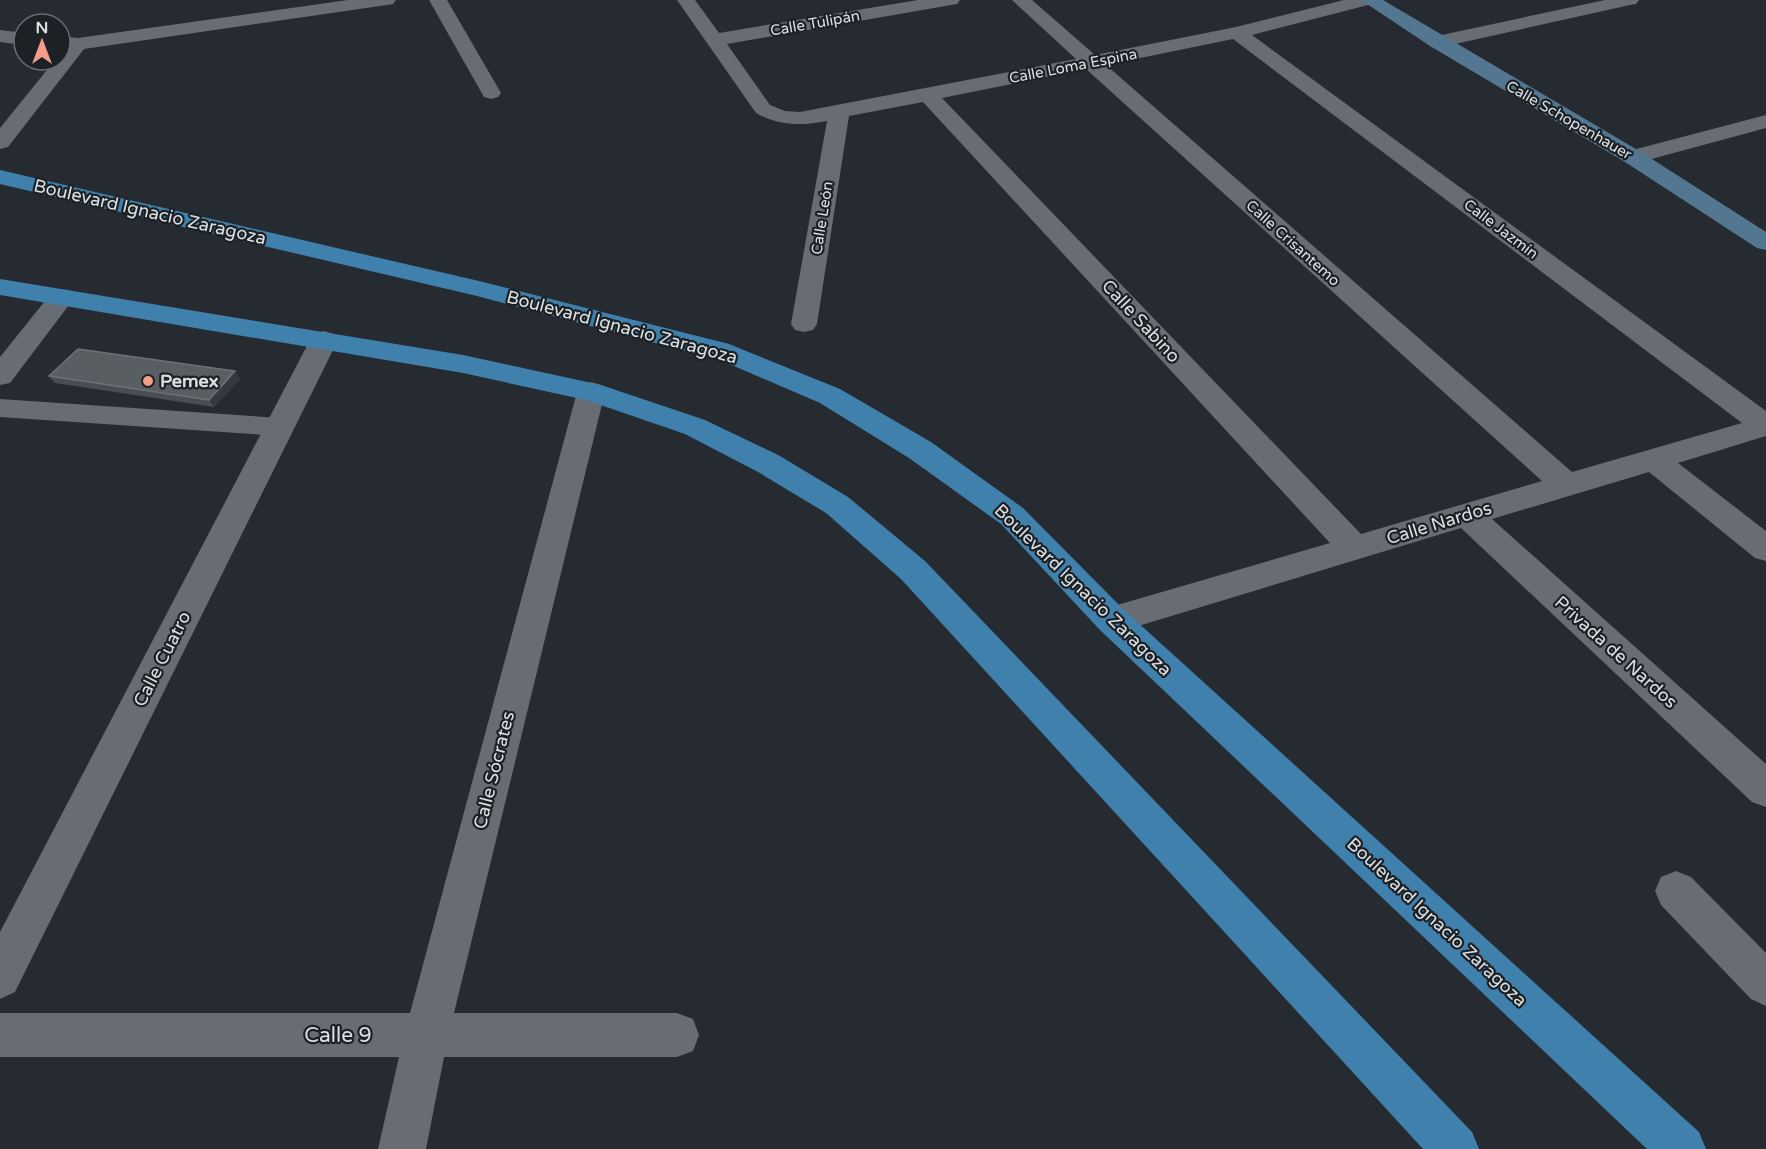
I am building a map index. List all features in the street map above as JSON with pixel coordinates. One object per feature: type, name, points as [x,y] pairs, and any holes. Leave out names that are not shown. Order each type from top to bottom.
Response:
[{"type":"main road","name":"Boulevard Ignacio Zaragoza","points":[[0,177],[478,289],[729,353],[830,396],[920,450],[1012,516],[1112,620],[1682,1149]]},
{"type":"main road","points":[[0,287],[463,364],[591,392],[695,427],[769,464],[837,505],[913,570],[1455,1149]]},
{"type":"street","points":[[72,43],[387,0]]},
{"type":"street","points":[[438,0],[491,93]]},
{"type":"street","points":[[686,0],[714,40]]},
{"type":"street","name":"Calle Tulipán","points":[[714,40],[951,0]]},
{"type":"street","name":"Calle Crisantemo","points":[[1021,0],[1566,486]]},
{"type":"street","name":"Calle Loma Espina","points":[[714,40],[763,109],[778,118],[797,118],[928,95],[1237,33],[1366,0]]},
{"type":"street","name":"Calle Schopenhauer","points":[[1371,0],[1437,42],[1633,157],[1766,243]]},
{"type":"street","points":[[1437,42],[1630,0]]},
{"type":"street","name":"Calle Jazmín","points":[[1237,33],[1766,426]]},
{"type":"street","points":[[0,142],[49,72]]},
{"type":"street","name":"Calle Sabino","points":[[928,95],[1355,548]]},
{"type":"street","name":"Calle León","points":[[804,324],[839,112]]},
{"type":"street","points":[[1633,157],[1766,121]]},
{"type":"street","points":[[0,376],[62,297]]},
{"type":"street","name":"Calle Cuatro","points":[[0,977],[324,340]]},
{"type":"street","name":"Calle Sócrates","points":[[402,1149],[426,1035],[591,392]]},
{"type":"street","name":"Calle Nardos","points":[[1112,620],[1766,426]]},
{"type":"street","points":[[1654,459],[1766,549]]},
{"type":"street","name":"Privada de Nardos","points":[[1467,515],[1766,789]]},
{"type":"street","points":[[1676,891],[1766,984]]},
{"type":"street","name":"Calle 9","points":[[0,1035],[676,1035]]},
{"type":"lane","points":[[0,408],[280,427]]},
{"type":"building","name":"Pemex","points":[[78,349],[235,371],[209,400],[49,376]]},
{"type":"place","name":"Pemex","points":[[148,381]]}]
